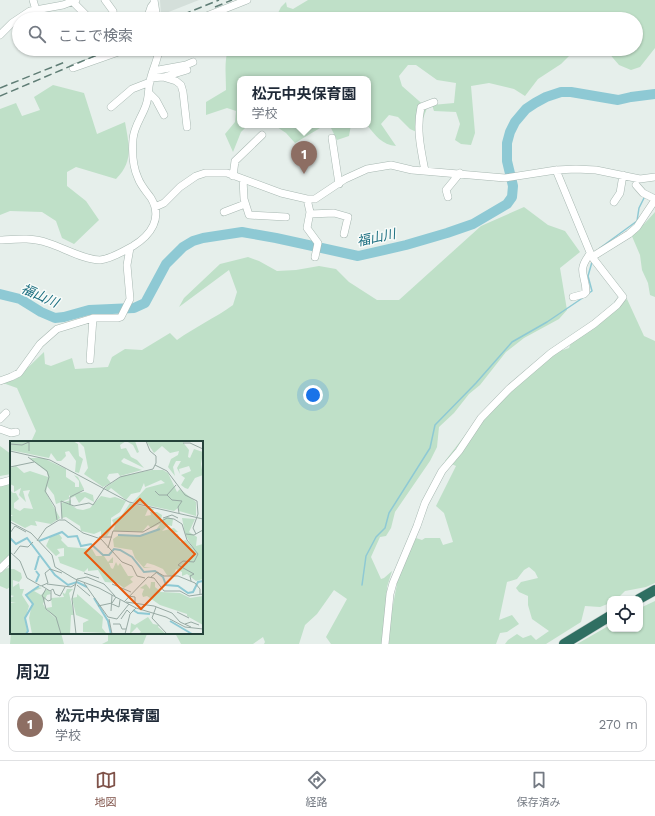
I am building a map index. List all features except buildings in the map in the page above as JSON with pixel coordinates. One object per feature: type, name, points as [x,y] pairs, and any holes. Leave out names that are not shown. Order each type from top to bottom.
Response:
[{"type":"highway","points":[[643,597],[653,591]]},
{"type":"highway","points":[[564,644],[607,618]]},
{"type":"street","points":[[33,0],[36,10]]},
{"type":"street","points":[[105,0],[113,11]]},
{"type":"street","points":[[217,12],[247,0]]},
{"type":"street","points":[[28,12],[62,2],[74,1],[84,12]]},
{"type":"street","points":[[149,12],[154,1]]},
{"type":"street","points":[[154,1],[155,12]]},
{"type":"street","points":[[0,35],[12,23]]},
{"type":"street","points":[[73,68],[107,56]]},
{"type":"street","points":[[0,240],[35,239],[94,260],[101,260],[130,248],[140,242],[151,231],[155,222],[155,207],[138,178],[133,147],[134,130],[147,104],[151,77],[157,56]]},
{"type":"street","points":[[111,107],[132,89],[151,77],[193,62]]},
{"type":"street","points":[[151,77],[163,77],[187,70]]},
{"type":"street","points":[[163,77],[176,81],[181,85],[187,127]]},
{"type":"street","points":[[149,93],[156,100],[164,115]]},
{"type":"street","points":[[425,171],[419,136],[418,119],[421,107],[434,102]]},
{"type":"street","points":[[233,176],[235,161],[262,135]]},
{"type":"street","points":[[332,138],[339,184]]},
{"type":"street","points":[[155,207],[164,203],[180,187],[196,176],[216,172],[227,173],[281,192],[307,199],[316,199],[339,184],[367,169],[391,165],[412,170],[505,178],[556,170],[576,169],[596,170],[640,179],[655,177]]},
{"type":"street","points":[[385,644],[390,594],[393,583],[425,503],[442,471],[459,451],[481,418],[509,389],[551,353],[594,324],[617,305],[624,297],[591,256],[556,170]]},
{"type":"street","points":[[448,196],[446,190],[460,174]]},
{"type":"street","points":[[614,202],[620,193],[623,175]]},
{"type":"street","points":[[243,179],[242,189],[249,215],[286,217]]},
{"type":"street","points":[[573,297],[586,292],[582,275],[585,260],[629,234],[637,227],[655,199],[643,193],[636,185]]},
{"type":"street","points":[[307,199],[310,206],[308,228],[318,243],[315,257]]},
{"type":"street","points":[[224,212],[245,204]]},
{"type":"street","points":[[310,214],[334,213],[348,217],[344,234]]},
{"type":"street","points":[[0,381],[19,373],[40,344],[57,328],[93,318],[121,317],[130,299],[127,265],[130,248]]},
{"type":"street","points":[[90,360],[93,318]]},
{"type":"street","points":[[0,419],[6,413]]},
{"type":"street","points":[[0,429],[11,433],[16,432]]},
{"type":"street","points":[[0,483],[10,480]]},
{"type":"street","points":[[0,569],[10,559]]},
{"type":"shaded area","points":[[160,0],[199,0],[169,12],[161,12]]},
{"type":"green space","points":[[308,0],[655,0],[655,48],[640,67],[631,70],[619,65],[611,56],[643,56],[643,12],[278,12],[286,2],[287,7],[293,9]]},
{"type":"green space","points":[[227,56],[569,56],[561,64],[538,79],[525,96],[514,89],[489,83],[471,86],[475,133],[471,145],[461,144],[455,140],[460,124],[456,112],[434,111],[432,105],[454,103],[456,83],[437,80],[416,65],[408,65],[399,76],[402,86],[427,108],[421,124],[423,135],[410,129],[398,117],[389,115],[381,124],[396,146],[383,142],[369,128],[371,128],[371,76],[237,76],[237,128],[245,128],[241,132],[233,152],[225,134],[235,122],[236,111],[227,108],[206,115],[206,102],[226,90]]},
{"type":"green space","points":[[53,85],[84,93],[97,134],[125,122],[129,145],[126,166],[116,179],[76,167],[67,172],[67,186],[86,201],[99,220],[74,244],[62,238],[56,221],[42,212],[10,211],[0,215],[0,109],[16,103],[22,116],[40,110],[34,97]]},
{"type":"green space","points":[[278,128],[320,128],[295,143],[286,133]]},
{"type":"green space","points":[[331,128],[350,128],[349,136],[337,140]]},
{"type":"green space","points":[[524,207],[548,225],[565,231],[580,252],[560,268],[567,310],[559,319],[524,338],[506,352],[480,385],[469,394],[454,413],[439,427],[437,447],[430,461],[395,512],[391,528],[386,536],[380,537],[371,557],[381,579],[392,571],[387,587],[385,644],[331,644],[326,637],[347,599],[334,590],[317,614],[305,625],[299,644],[264,644],[265,642],[263,637],[253,644],[181,644],[176,634],[203,634],[203,441],[31,441],[36,431],[17,388],[0,382],[16,379],[44,352],[45,364],[51,366],[72,358],[75,369],[108,367],[112,357],[125,349],[142,350],[170,333],[177,340],[233,305],[237,292],[229,270],[179,307],[184,298],[220,264],[248,257],[277,271],[296,270],[319,266],[336,269],[349,282],[377,300],[399,300],[481,226]]},
{"type":"green space","points":[[655,212],[655,297],[650,295],[648,283],[642,270],[640,255],[631,234],[645,223]]},
{"type":"green space","points":[[627,299],[644,336],[655,341],[655,583],[646,587],[625,591],[620,596],[607,596],[607,604],[600,607],[585,606],[581,622],[546,644],[505,644],[517,634],[523,638],[531,635],[536,640],[549,631],[532,619],[528,605],[528,596],[519,592],[516,588],[521,582],[538,578],[535,572],[529,567],[524,570],[517,579],[507,582],[499,620],[512,615],[519,624],[507,632],[500,633],[496,644],[389,644],[390,620],[397,584],[397,568],[416,538],[422,540],[425,538],[440,538],[443,545],[453,542],[444,513],[436,506],[456,466],[445,461],[469,430],[560,345],[563,350],[569,348],[573,338],[600,320]]},
{"type":"green space","points":[[0,446],[10,453],[10,474],[0,476]]},
{"type":"green space","points":[[10,482],[10,563],[0,565],[0,485]]},
{"type":"green space","points":[[10,567],[10,587],[7,589],[0,586],[0,571]]},
{"type":"green space","points":[[655,601],[655,644],[577,644],[607,627],[607,632],[643,632],[643,607]]},
{"type":"green space","points":[[11,634],[61,634],[64,644],[10,644]]},
{"type":"green space","points":[[108,634],[147,634],[143,644],[102,644],[108,641]]},
{"type":"waterway","name":"福山川","points":[[0,294],[20,299],[41,312],[55,318],[89,310],[134,308],[145,303],[166,264],[183,247],[193,241],[203,238],[242,232],[358,256],[406,245],[447,233],[473,224],[507,204],[512,197],[513,186],[507,161],[507,143],[515,122],[526,109],[546,97],[561,92],[571,92],[618,100],[655,94]]},
{"type":"waterway","points":[[600,248],[637,221],[639,208],[644,198]]},
{"type":"waterway","points":[[589,293],[592,291],[588,276],[592,262]]},
{"type":"waterway","points":[[362,585],[366,556],[376,537],[385,528],[389,513],[430,448],[435,425],[476,383],[512,342],[547,322],[584,297]]},
{"type":"railway","points":[[189,12],[219,0]]},
{"type":"railway","points":[[215,7],[232,0]]},
{"type":"railway","points":[[0,96],[94,56]]},
{"type":"railway","points":[[0,88],[65,62]]},
{"type":"place","name":"松元中央保育園","points":[[304,174]]}]
